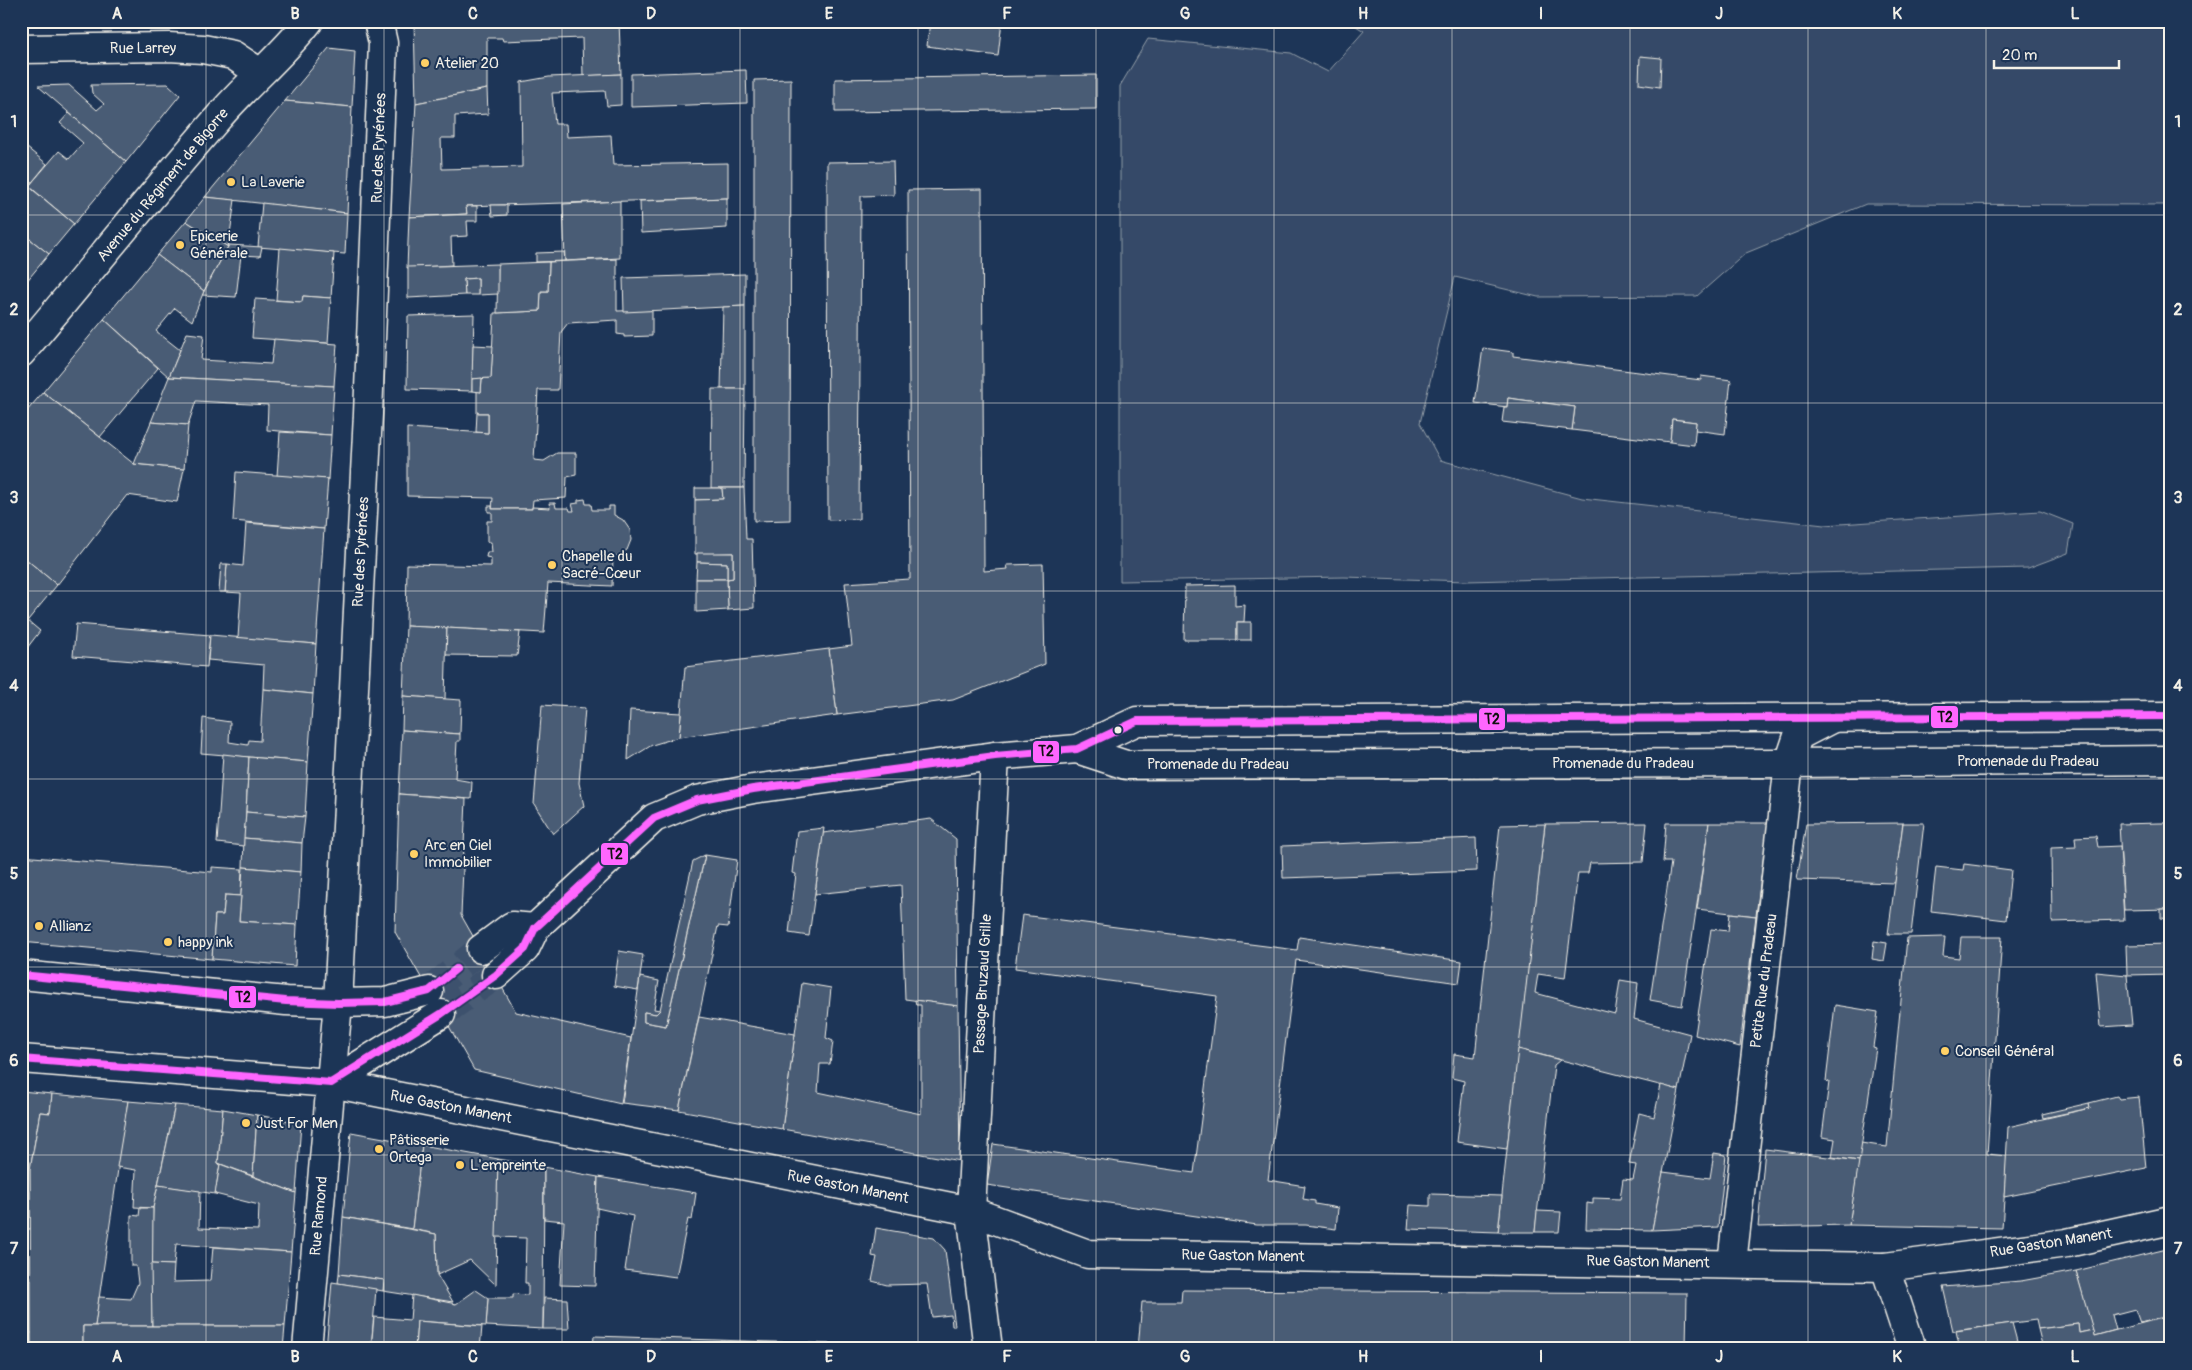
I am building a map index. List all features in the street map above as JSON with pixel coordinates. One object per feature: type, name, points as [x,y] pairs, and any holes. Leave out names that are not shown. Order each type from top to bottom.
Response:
[{"type":"street","name":"Avenue du Régiment de Bigorre","points":[[21,353],[219,117],[260,72],[297,36],[309,21]]},
{"type":"street","name":"Rue des Pyrénées","points":[[330,1083],[338,1003],[368,405],[383,42],[378,21]]},
{"type":"street","name":"Rue Larrey","points":[[21,49],[168,47],[202,49],[233,55],[260,72]]},
{"type":"street","name":"Promenade du Pradeau","points":[[496,975],[525,949],[535,928],[654,818],[697,800],[753,789],[995,756],[1077,749],[1137,721],[2171,716]]},
{"type":"street","name":"Petite Rue du Pradeau","points":[[1732,1264],[1789,763],[1798,736],[1830,719]]},
{"type":"street","name":"Promenade du Pradeau","points":[[1077,749],[1126,764],[1789,763],[2171,760]]},
{"type":"street","name":"Passage Bruzaud Grille","points":[[988,1349],[971,1211],[995,756]]},
{"type":"street","points":[[481,949],[512,926],[535,928]]},
{"type":"street","points":[[21,975],[286,1001],[338,1003],[435,1002],[330,1083]]},
{"type":"street","name":"Rue Gaston Manent","points":[[21,1059],[330,1083],[971,1211],[1088,1254],[1885,1267],[2067,1243],[2171,1220]]},
{"type":"street","name":"Rue Ramond","points":[[307,1349],[330,1083]]},
{"type":"street","points":[[1885,1267],[1912,1349]]},
{"type":"shaded area","points":[[1348,21],[2171,21],[2171,205],[1866,204],[1746,253],[1697,296],[1538,297],[1455,277],[1420,423],[1440,460],[1582,498],[1824,525],[2040,511],[2073,524],[2068,553],[2028,568],[1466,581],[1344,577],[1120,581],[1120,86],[1148,39],[1291,53],[1328,72],[1364,31]]},
{"type":"building","points":[[414,21],[619,21],[621,74],[583,76],[582,38],[503,41],[502,38],[487,38],[487,89],[416,103]]},
{"type":"building","points":[[930,21],[1002,21],[998,56],[927,46]]},
{"type":"building","points":[[329,48],[355,51],[352,107],[285,101]]},
{"type":"building","points":[[1640,56],[1661,58],[1660,87],[1639,84]]},
{"type":"building","points":[[746,70],[747,103],[631,107],[631,74]]},
{"type":"building","points":[[621,74],[621,105],[607,106],[605,91],[552,93],[555,124],[566,124],[567,137],[611,135],[613,165],[728,163],[728,198],[466,206],[467,214],[409,217],[416,103],[487,89],[488,114],[455,116],[455,138],[441,138],[442,169],[522,167],[521,82],[549,77]]},
{"type":"building","points":[[1096,75],[1096,109],[835,112],[835,79]]},
{"type":"building","points":[[791,79],[790,520],[754,521],[754,80]]},
{"type":"building","points":[[168,84],[180,95],[126,162],[38,86],[69,85],[97,110],[104,104],[92,93],[91,85]]},
{"type":"building","points":[[285,101],[352,107],[347,213],[205,197]]},
{"type":"building","points":[[69,113],[126,162],[74,224],[29,186],[59,151],[69,159],[83,143],[60,123]]},
{"type":"building","points":[[21,143],[47,164],[29,186],[21,180]]},
{"type":"building","points":[[893,161],[894,195],[861,196],[859,519],[828,520],[827,162]]},
{"type":"building","points":[[21,180],[74,224],[49,254],[21,232]]},
{"type":"building","points":[[982,189],[984,571],[1008,569],[1007,565],[1043,564],[1045,664],[953,700],[837,715],[829,649],[852,646],[845,583],[910,579],[908,190]]},
{"type":"building","points":[[205,197],[235,200],[228,247],[186,221]]},
{"type":"building","points":[[727,198],[727,228],[641,233],[640,201]]},
{"type":"building","points":[[620,201],[620,258],[565,261],[563,204]]},
{"type":"building","points":[[262,203],[347,213],[345,254],[258,247]]},
{"type":"building","points":[[491,205],[507,205],[507,215],[492,216]]},
{"type":"building","points":[[466,206],[477,206],[477,221],[467,221],[468,236],[451,237],[452,265],[407,268],[409,217],[467,214]]},
{"type":"building","points":[[186,221],[228,247],[204,291],[157,255]]},
{"type":"building","points":[[21,232],[49,254],[21,288]]},
{"type":"building","points":[[229,245],[262,247],[260,256],[241,255],[236,297],[202,295]]},
{"type":"building","points":[[280,248],[334,253],[331,298],[303,296],[302,302],[276,300]]},
{"type":"building","points":[[564,252],[565,261],[536,262],[536,253]]},
{"type":"building","points":[[157,255],[204,291],[192,321],[175,308],[156,331],[180,350],[169,377],[104,319]]},
{"type":"building","points":[[617,259],[617,311],[652,310],[652,336],[624,337],[624,335],[617,334],[617,320],[568,323],[561,332],[558,390],[538,390],[534,460],[544,461],[557,453],[576,453],[576,475],[567,477],[566,498],[533,500],[532,509],[492,509],[493,498],[407,496],[407,428],[488,433],[488,413],[477,413],[477,391],[481,392],[482,378],[491,378],[494,313],[540,311],[541,291],[548,291],[549,262]]},
{"type":"building","points":[[549,262],[548,291],[541,291],[540,311],[497,313],[498,264]]},
{"type":"building","points":[[498,264],[498,294],[478,295],[478,278],[464,279],[465,295],[408,298],[408,267]]},
{"type":"building","points":[[745,274],[745,306],[624,312],[623,278]]},
{"type":"building","points":[[478,278],[478,295],[465,295],[464,279]]},
{"type":"building","points":[[303,296],[331,298],[328,343],[252,338],[255,299],[302,302]]},
{"type":"building","points":[[745,306],[745,389],[721,389],[723,307]]},
{"type":"building","points":[[474,314],[472,391],[407,389],[408,316]]},
{"type":"building","points":[[104,319],[158,368],[100,437],[43,392]]},
{"type":"building","points":[[187,333],[204,335],[201,360],[271,364],[274,339],[337,344],[334,386],[169,377]]},
{"type":"building","points":[[473,345],[493,346],[491,378],[472,379]]},
{"type":"building","points":[[1483,348],[1513,352],[1513,356],[1701,380],[1701,376],[1731,380],[1725,434],[1695,430],[1696,422],[1672,419],[1670,442],[1572,430],[1575,407],[1508,398],[1507,407],[1475,403]]},
{"type":"building","points":[[169,377],[334,386],[331,435],[267,430],[268,405],[196,401],[188,425],[151,422]]},
{"type":"building","points":[[482,378],[481,392],[472,391],[472,379]]},
{"type":"building","points":[[712,389],[745,389],[744,488],[711,488]]},
{"type":"building","points":[[43,392],[134,464],[184,469],[177,502],[127,495],[57,585],[21,555],[21,418]]},
{"type":"building","points":[[1508,398],[1575,407],[1572,430],[1502,422],[1504,407],[1507,407]]},
{"type":"building","points":[[477,413],[488,413],[488,433],[476,432]]},
{"type":"building","points":[[1672,419],[1696,422],[1694,445],[1670,442]]},
{"type":"building","points":[[151,422],[188,425],[184,469],[134,464]]},
{"type":"building","points":[[280,432],[331,435],[328,479],[277,476]]},
{"type":"building","points":[[236,472],[328,479],[324,529],[233,521]]},
{"type":"building","points":[[695,488],[722,488],[723,499],[695,500]]},
{"type":"building","points":[[722,488],[744,488],[746,539],[752,539],[754,608],[728,610],[727,579],[733,578],[733,553],[695,554],[695,500],[723,499]]},
{"type":"building","name":"Chapelle du Sacré-Cœur","points":[[585,499],[586,504],[591,504],[592,510],[609,510],[609,506],[614,506],[614,515],[623,520],[630,530],[631,540],[627,550],[613,558],[612,586],[548,583],[544,633],[406,626],[407,564],[491,566],[491,558],[486,557],[487,552],[492,552],[491,542],[487,542],[487,521],[492,521],[492,512],[488,512],[488,506],[492,506],[492,509],[532,509],[532,507],[550,508],[549,503],[555,503],[556,508],[569,508],[570,511],[574,511],[572,504],[578,503],[578,500]]},
{"type":"building","points":[[246,523],[324,529],[316,644],[238,638],[241,593],[225,592],[227,564],[243,566]]},
{"type":"building","points":[[697,553],[733,553],[733,578],[727,579],[727,563],[697,562]]},
{"type":"building","points":[[21,555],[57,585],[28,620],[21,615]]},
{"type":"building","points":[[697,562],[727,563],[727,579],[696,579]]},
{"type":"building","points":[[221,564],[227,564],[225,592],[219,592]]},
{"type":"building","points":[[696,579],[727,579],[728,610],[696,612]]},
{"type":"building","points":[[1235,585],[1235,606],[1245,605],[1244,622],[1237,622],[1237,640],[1184,640],[1185,586]]},
{"type":"building","points":[[21,615],[40,631],[27,648],[21,643]]},
{"type":"building","points":[[1237,622],[1251,622],[1251,640],[1237,640]]},
{"type":"building","points":[[76,624],[210,635],[207,667],[73,656]]},
{"type":"building","points":[[406,626],[447,628],[445,699],[403,696]]},
{"type":"building","points":[[447,628],[520,632],[517,656],[446,655]]},
{"type":"building","points":[[210,635],[316,644],[313,694],[263,689],[264,665],[208,660]]},
{"type":"building","points":[[829,649],[837,715],[679,737],[685,667]]},
{"type":"building","points":[[263,689],[313,694],[308,762],[201,753],[203,718],[230,722],[229,742],[248,745],[249,740],[260,741]]},
{"type":"building","points":[[403,696],[461,700],[460,734],[402,730]]},
{"type":"building","points":[[542,705],[585,708],[579,783],[584,806],[553,834],[534,804]]},
{"type":"building","points":[[630,710],[681,713],[679,737],[652,745],[628,760]]},
{"type":"building","points":[[402,730],[460,734],[460,741],[457,741],[455,779],[472,782],[471,799],[399,794]]},
{"type":"building","points":[[223,754],[249,757],[244,846],[217,843]]},
{"type":"building","points":[[249,757],[308,762],[305,817],[246,812]]},
{"type":"building","points":[[399,794],[466,799],[461,915],[516,1012],[631,1038],[621,1104],[474,1070],[395,932]]},
{"type":"building","points":[[246,812],[305,817],[302,843],[244,838]]},
{"type":"building","points":[[931,819],[956,839],[958,1006],[905,999],[901,885],[815,894],[823,833]]},
{"type":"building","points":[[1647,823],[1643,862],[1590,863],[1588,873],[1578,873],[1565,978],[1538,974],[1535,993],[1615,1014],[1620,980],[1638,983],[1634,1019],[1690,1034],[1679,1090],[1518,1049],[1545,824]]},
{"type":"building","points":[[1666,823],[1709,823],[1682,1006],[1650,1000],[1671,862],[1663,862]]},
{"type":"building","points":[[1709,823],[1768,823],[1756,916],[1697,909]]},
{"type":"building","points":[[1903,823],[1895,883],[1797,880],[1806,824]]},
{"type":"building","points":[[1903,823],[1924,823],[1911,934],[1888,934]]},
{"type":"building","points":[[2171,823],[2171,909],[2124,910],[2119,824]]},
{"type":"building","points":[[1545,824],[1507,1149],[1457,1142],[1464,1081],[1452,1078],[1454,1054],[1475,1057],[1500,825]]},
{"type":"building","points":[[824,828],[809,936],[789,933],[796,874],[792,873],[797,831]]},
{"type":"building","points":[[2096,836],[2098,847],[2120,846],[2124,920],[2052,922],[2051,848],[2076,847],[2075,837]]},
{"type":"building","points":[[244,838],[302,843],[301,872],[243,867]]},
{"type":"building","points":[[1476,838],[1477,871],[1283,878],[1282,846]]},
{"type":"building","points":[[705,855],[737,860],[728,927],[718,926],[679,1110],[622,1103],[640,977],[659,981],[654,1009],[660,1010],[656,1014],[644,1012],[644,1022],[666,1026]]},
{"type":"building","points":[[705,855],[666,1026],[644,1022],[644,1012],[656,1014],[660,1010],[693,861]]},
{"type":"building","points":[[21,856],[212,872],[212,867],[242,869],[241,896],[225,895],[223,915],[215,915],[212,959],[21,942]]},
{"type":"building","points":[[1964,864],[2011,870],[2006,920],[1931,911],[1936,867],[1963,870]]},
{"type":"building","points":[[243,867],[301,872],[297,925],[239,921]]},
{"type":"building","points":[[225,895],[241,896],[239,921],[297,925],[295,966],[212,959],[215,915],[223,915]]},
{"type":"building","points":[[2161,909],[2171,909],[2171,919],[2161,918]]},
{"type":"building","points":[[1730,913],[1756,916],[1740,1047],[1695,1035],[1711,929],[1728,931]]},
{"type":"building","points":[[1022,915],[1297,950],[1299,937],[1462,961],[1459,983],[1296,960],[1268,1180],[1305,1186],[1303,1199],[1315,1201],[1315,1204],[1338,1208],[1336,1229],[1306,1225],[1257,1225],[987,1185],[993,1144],[1194,1173],[1217,996],[1015,968]]},
{"type":"building","name":"Conseil Général","points":[[1945,937],[1943,956],[1959,958],[1961,937],[2002,937],[1987,1154],[2007,1156],[2002,1228],[1849,1225],[1861,1143],[1887,1147],[1907,938]]},
{"type":"building","points":[[1874,941],[1887,943],[1884,961],[1872,959]]},
{"type":"building","points":[[2171,944],[2171,974],[2127,975],[2126,945]]},
{"type":"building","points":[[619,951],[643,955],[638,990],[614,986]]},
{"type":"building","points":[[2096,972],[2127,975],[2132,1025],[2101,1027]]},
{"type":"building","points":[[802,983],[831,988],[826,1038],[833,1041],[830,1064],[820,1064],[818,1092],[921,1114],[921,1005],[916,1005],[915,1000],[958,1006],[960,1161],[782,1129]]},
{"type":"building","points":[[1835,1005],[1878,1012],[1873,1047],[1876,1048],[1859,1161],[1832,1157],[1835,1139],[1822,1137],[1829,1082],[1826,1081]]},
{"type":"building","points":[[699,1017],[795,1034],[782,1129],[679,1110]]},
{"type":"building","points":[[1518,1049],[1560,1060],[1554,1065],[1535,1232],[1498,1232]]},
{"type":"building","points":[[1661,1085],[1679,1090],[1652,1230],[1586,1229],[1587,1203],[1593,1204],[1593,1198],[1620,1199],[1623,1179],[1633,1180],[1636,1165],[1629,1164],[1639,1113],[1654,1117]]},
{"type":"building","points":[[21,1091],[52,1094],[50,1113],[40,1112],[30,1169],[31,1229],[21,1229]]},
{"type":"building","points":[[52,1094],[128,1101],[95,1326],[83,1326],[83,1349],[31,1349],[30,1169],[40,1112],[50,1113]]},
{"type":"building","points":[[2117,1096],[2119,1099],[2139,1097],[2146,1168],[2004,1197],[2008,1127],[2090,1108],[2089,1103]]},
{"type":"building","points":[[128,1101],[175,1105],[153,1208],[134,1207],[136,1170],[117,1167]]},
{"type":"building","points":[[2089,1103],[2090,1108],[2043,1118],[2042,1114]]},
{"type":"building","points":[[175,1105],[223,1109],[218,1163],[220,1164],[215,1194],[158,1185]]},
{"type":"building","points":[[223,1109],[257,1115],[253,1176],[218,1163]]},
{"type":"building","points":[[257,1115],[301,1123],[296,1193],[253,1176]]},
{"type":"building","points":[[351,1132],[422,1145],[412,1229],[343,1217]]},
{"type":"building","points":[[422,1145],[498,1159],[496,1285],[470,1260],[437,1275],[436,1234],[412,1229]]},
{"type":"building","points":[[1765,1149],[1859,1161],[1849,1225],[1758,1227]]},
{"type":"building","points":[[1714,1153],[1726,1155],[1718,1227],[1652,1230],[1663,1172],[1710,1178]]},
{"type":"building","points":[[498,1159],[544,1167],[543,1329],[486,1326],[488,1298],[513,1298],[513,1294],[528,1295],[528,1283],[525,1283],[526,1238],[496,1237]]},
{"type":"building","points":[[220,1164],[296,1193],[291,1252],[176,1244],[174,1265],[151,1264],[153,1208],[158,1185],[200,1191],[199,1228],[258,1230],[259,1205],[215,1194]]},
{"type":"building","points":[[544,1167],[598,1177],[595,1286],[560,1285],[564,1221],[544,1219]]},
{"type":"building","points":[[598,1177],[696,1193],[692,1220],[688,1219],[676,1277],[625,1270],[633,1216],[597,1208]]},
{"type":"building","points":[[1430,1194],[1502,1196],[1498,1232],[1408,1229],[1410,1205],[1430,1206]]},
{"type":"building","points":[[140,1208],[153,1208],[152,1326],[95,1326],[99,1297],[131,1299],[138,1283],[136,1266],[131,1266],[131,1215],[139,1216]]},
{"type":"building","points":[[1537,1211],[1561,1212],[1559,1232],[1535,1232]]},
{"type":"building","points":[[343,1217],[436,1234],[437,1275],[453,1302],[383,1291],[384,1280],[339,1274]]},
{"type":"building","points":[[876,1228],[934,1238],[945,1250],[955,1326],[952,1326],[951,1315],[932,1317],[927,1284],[887,1285],[872,1281],[877,1257],[872,1256]]},
{"type":"building","points":[[213,1247],[291,1252],[285,1326],[152,1326],[151,1264],[174,1265],[173,1282],[210,1281]]},
{"type":"building","points":[[2171,1248],[2171,1315],[2140,1323],[2135,1309],[2112,1315],[2116,1330],[2094,1336],[2076,1271]]},
{"type":"building","points":[[2076,1271],[2093,1330],[2079,1333],[2078,1324],[2038,1329],[2036,1320],[1953,1331],[1943,1287],[2021,1281]]},
{"type":"building","points":[[339,1274],[384,1280],[383,1291],[338,1283]]},
{"type":"building","points":[[21,1280],[31,1280],[31,1333],[21,1333]]},
{"type":"building","points":[[332,1282],[376,1289],[371,1349],[326,1349]]},
{"type":"building","points":[[476,1290],[488,1298],[486,1326],[417,1321],[415,1349],[371,1349],[374,1317],[410,1320],[412,1295],[456,1304]]},
{"type":"building","points":[[1182,1290],[1687,1293],[1686,1349],[1138,1349],[1142,1302],[1181,1302]]},
{"type":"building","points":[[544,1298],[567,1299],[569,1329],[543,1329]]},
{"type":"building","points":[[2165,1317],[2171,1330],[2171,1349],[2043,1349],[2038,1329],[2078,1324],[2079,1333],[2093,1330],[2094,1336]]},
{"type":"building","points":[[417,1321],[482,1326],[480,1349],[415,1349]]},
{"type":"building","points":[[2012,1323],[2019,1349],[1960,1349],[1956,1331]]},
{"type":"building","points":[[83,1326],[285,1326],[283,1349],[206,1349],[206,1346],[83,1344]]},
{"type":"building","points":[[21,1333],[31,1333],[31,1349],[21,1349]]},
{"type":"building","points":[[594,1336],[957,1348],[958,1349],[593,1349]]},
{"type":"tunnel","points":[[429,991],[481,949]]},
{"type":"tunnel","points":[[441,1014],[496,975]]},
{"type":"transit line","name":"T2","points":[[21,1059],[331,1083],[441,1014],[496,975],[525,949],[535,928],[654,818],[697,800],[753,789],[995,756],[1077,749],[1137,721],[2171,716]]},
{"type":"transit line","name":"T2","points":[[21,975],[286,1001],[338,1003],[385,1002],[429,991],[456,969]]},
{"type":"place","name":"Atelier 20","points":[[425,63]]},
{"type":"place","name":"La Laverie","points":[[231,182]]},
{"type":"place","name":"Epicerie Générale","points":[[180,245]]},
{"type":"place","name":"Chapelle du Sacré-Cœur","points":[[552,565]]},
{"type":"place","name":"Arc en Ciel Immobilier","points":[[414,854]]},
{"type":"place","name":"Allianz","points":[[39,926]]},
{"type":"place","name":"happy ink","points":[[168,942]]},
{"type":"place","name":"Conseil Général","points":[[1945,1051]]},
{"type":"place","name":"Just For Men","points":[[246,1123]]},
{"type":"place","name":"Pâtisserie Ortega","points":[[379,1149]]},
{"type":"place","name":"L'empreinte","points":[[460,1165]]}]
